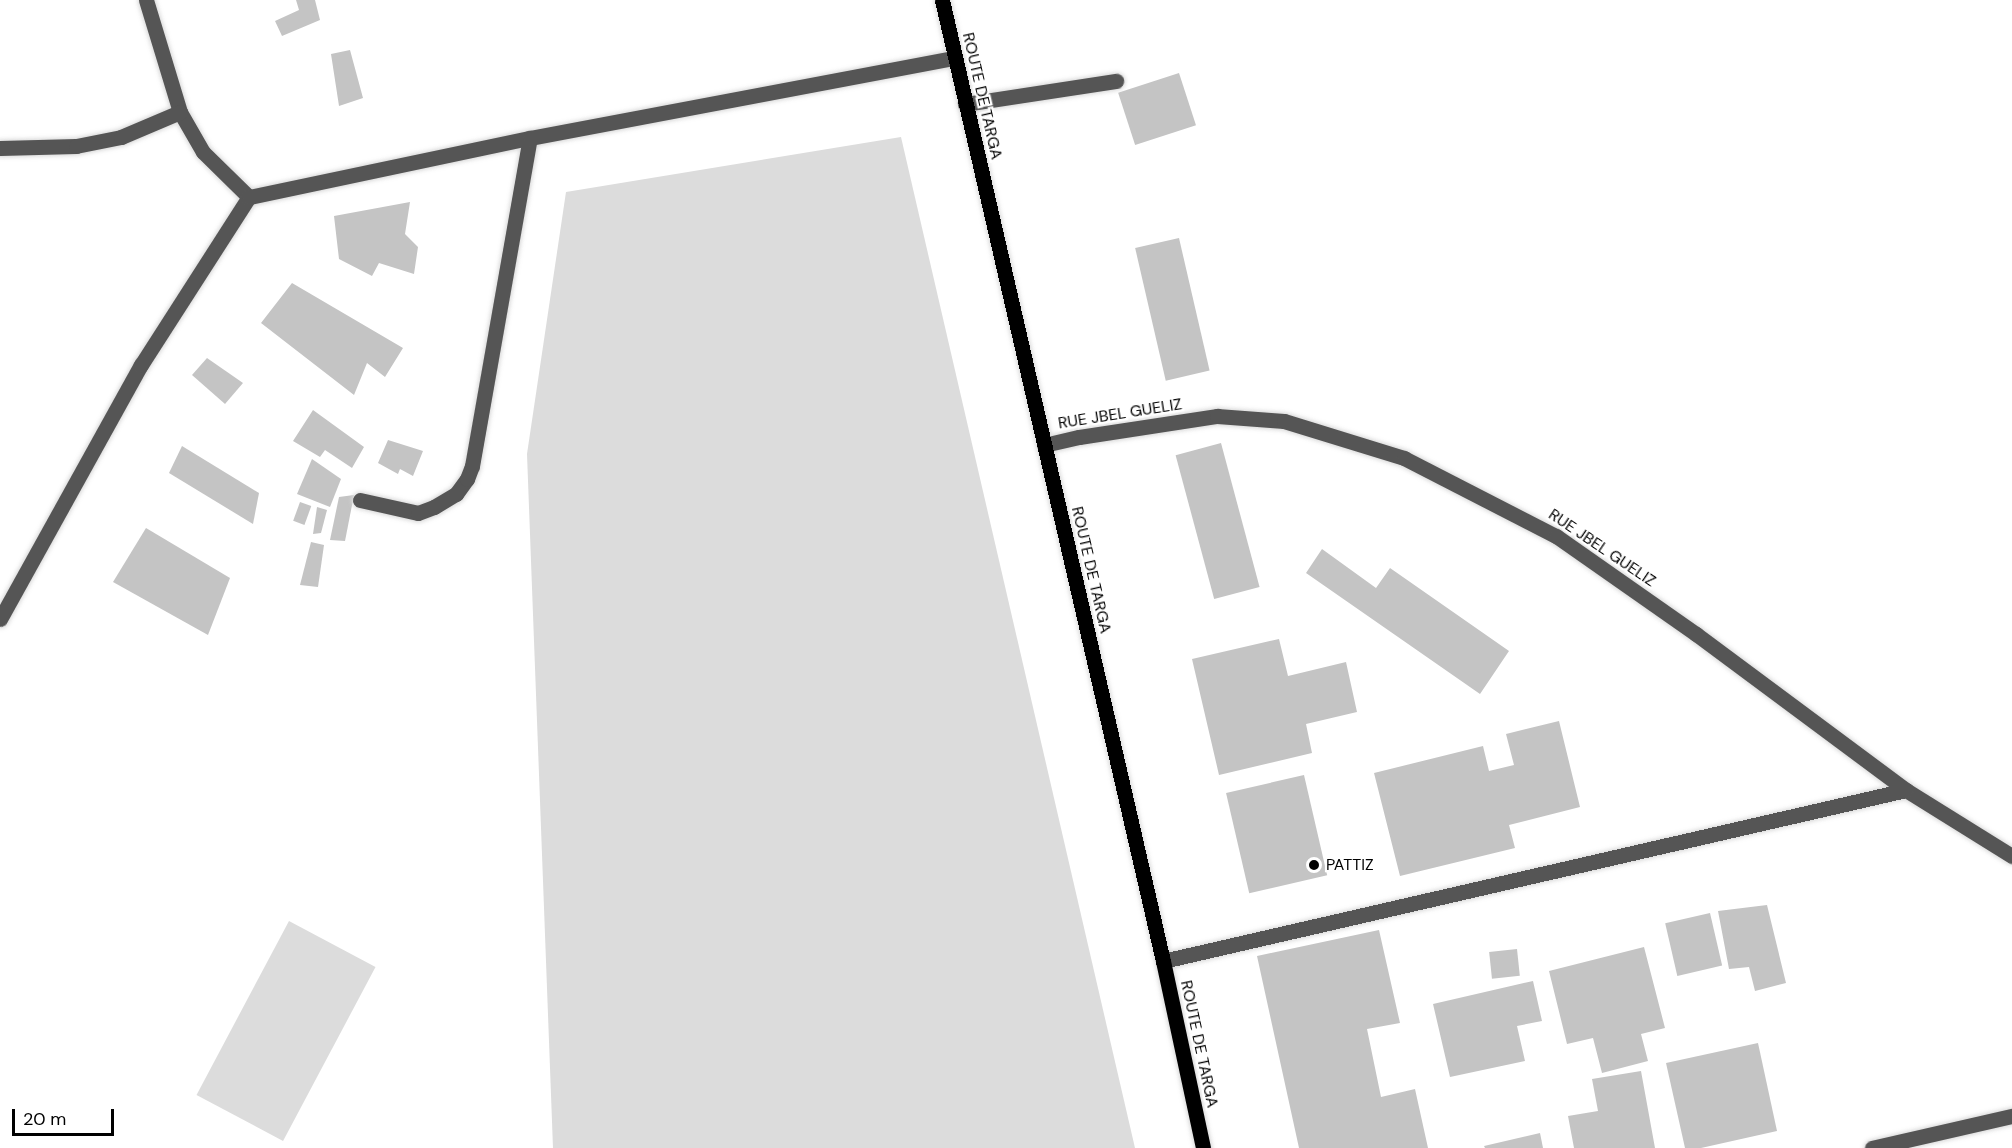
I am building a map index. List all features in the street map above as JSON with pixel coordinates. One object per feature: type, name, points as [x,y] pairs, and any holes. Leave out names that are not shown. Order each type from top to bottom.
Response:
[{"type":"main road","name":"ROUTE DE TARGA","points":[[942,0],[1163,961],[1203,1148]]},
{"type":"street","points":[[146,0],[180,111],[203,152],[249,197]]},
{"type":"street","points":[[0,619],[141,365],[249,197],[530,138],[955,58]]},
{"type":"street","points":[[965,104],[1116,81]]},
{"type":"street","points":[[0,148],[87,144],[121,137],[180,111]]},
{"type":"street","points":[[360,500],[418,513],[456,494],[467,479],[472,466],[530,138]]},
{"type":"street","name":"RUE JBEL GUELIZ","points":[[1044,445],[1079,437],[1217,416],[1284,421],[1404,458],[1556,536],[1696,634],[1906,790],[2012,856]]},
{"type":"street","points":[[1163,961],[1906,790]]},
{"type":"street","points":[[1872,1148],[2012,1116]]},
{"type":"shaded area","points":[[901,137],[1135,1148],[553,1148],[527,454],[566,192]]},
{"type":"shaded area","points":[[289,921],[376,967],[283,1141],[197,1095]]},
{"type":"building","points":[[296,0],[315,0],[320,20],[282,36],[275,21],[299,10]]},
{"type":"building","points":[[350,50],[363,98],[339,106],[331,54]]},
{"type":"building","points":[[1179,73],[1196,125],[1135,145],[1118,93]]},
{"type":"building","points":[[410,202],[405,234],[418,247],[414,274],[379,263],[372,276],[339,259],[334,216]]},
{"type":"building","points":[[1179,238],[1210,371],[1166,381],[1135,248]]},
{"type":"building","points":[[292,283],[403,348],[385,377],[367,363],[354,395],[261,323]]},
{"type":"building","points":[[207,358],[243,383],[225,404],[192,375]]},
{"type":"building","points":[[313,410],[364,447],[352,468],[325,450],[320,457],[293,441]]},
{"type":"building","points":[[388,440],[423,451],[413,476],[400,469],[398,474],[378,463]]},
{"type":"building","points":[[1221,443],[1260,587],[1214,599],[1176,455]]},
{"type":"building","points":[[182,446],[259,493],[253,524],[169,473]]},
{"type":"building","points":[[312,459],[341,479],[330,507],[297,494]]},
{"type":"building","points":[[354,495],[345,541],[330,540],[339,497]]},
{"type":"building","points":[[300,502],[311,506],[304,525],[293,521]]},
{"type":"building","points":[[317,507],[327,510],[321,533],[313,534]]},
{"type":"building","points":[[146,528],[230,578],[208,635],[113,582]]},
{"type":"building","points":[[311,542],[324,545],[318,587],[300,585]]},
{"type":"building","points":[[1322,549],[1376,588],[1390,568],[1509,651],[1480,694],[1306,573]]},
{"type":"building","points":[[1279,639],[1288,676],[1346,662],[1357,712],[1306,724],[1312,753],[1219,775],[1192,659]]},
{"type":"building","points":[[1559,721],[1580,807],[1509,825],[1515,848],[1400,876],[1374,773],[1483,746],[1489,771],[1514,765],[1506,734]]},
{"type":"building","points":[[1304,775],[1327,875],[1249,893],[1226,793]]},
{"type":"building","points":[[1767,905],[1786,983],[1755,991],[1749,967],[1729,969],[1718,911]]},
{"type":"building","points":[[1710,913],[1722,966],[1677,976],[1665,923]]},
{"type":"building","points":[[1379,930],[1400,1023],[1367,1029],[1381,1097],[1415,1089],[1428,1148],[1299,1148],[1257,956]]},
{"type":"building","points":[[1644,947],[1665,1028],[1641,1034],[1648,1061],[1602,1073],[1593,1038],[1567,1044],[1549,971]]},
{"type":"building","points":[[1517,949],[1520,976],[1492,979],[1489,952]]},
{"type":"building","points":[[1533,981],[1542,1021],[1517,1026],[1525,1061],[1450,1077],[1433,1004]]},
{"type":"building","points":[[1758,1043],[1777,1131],[1701,1148],[1685,1148],[1666,1063]]},
{"type":"building","points":[[1641,1071],[1655,1148],[1574,1148],[1568,1116],[1598,1111],[1592,1079]]},
{"type":"building","points":[[1540,1133],[1543,1148],[1485,1148],[1484,1146]]},
{"type":"place","name":"PATTIZ","points":[[1314,865]]}]
